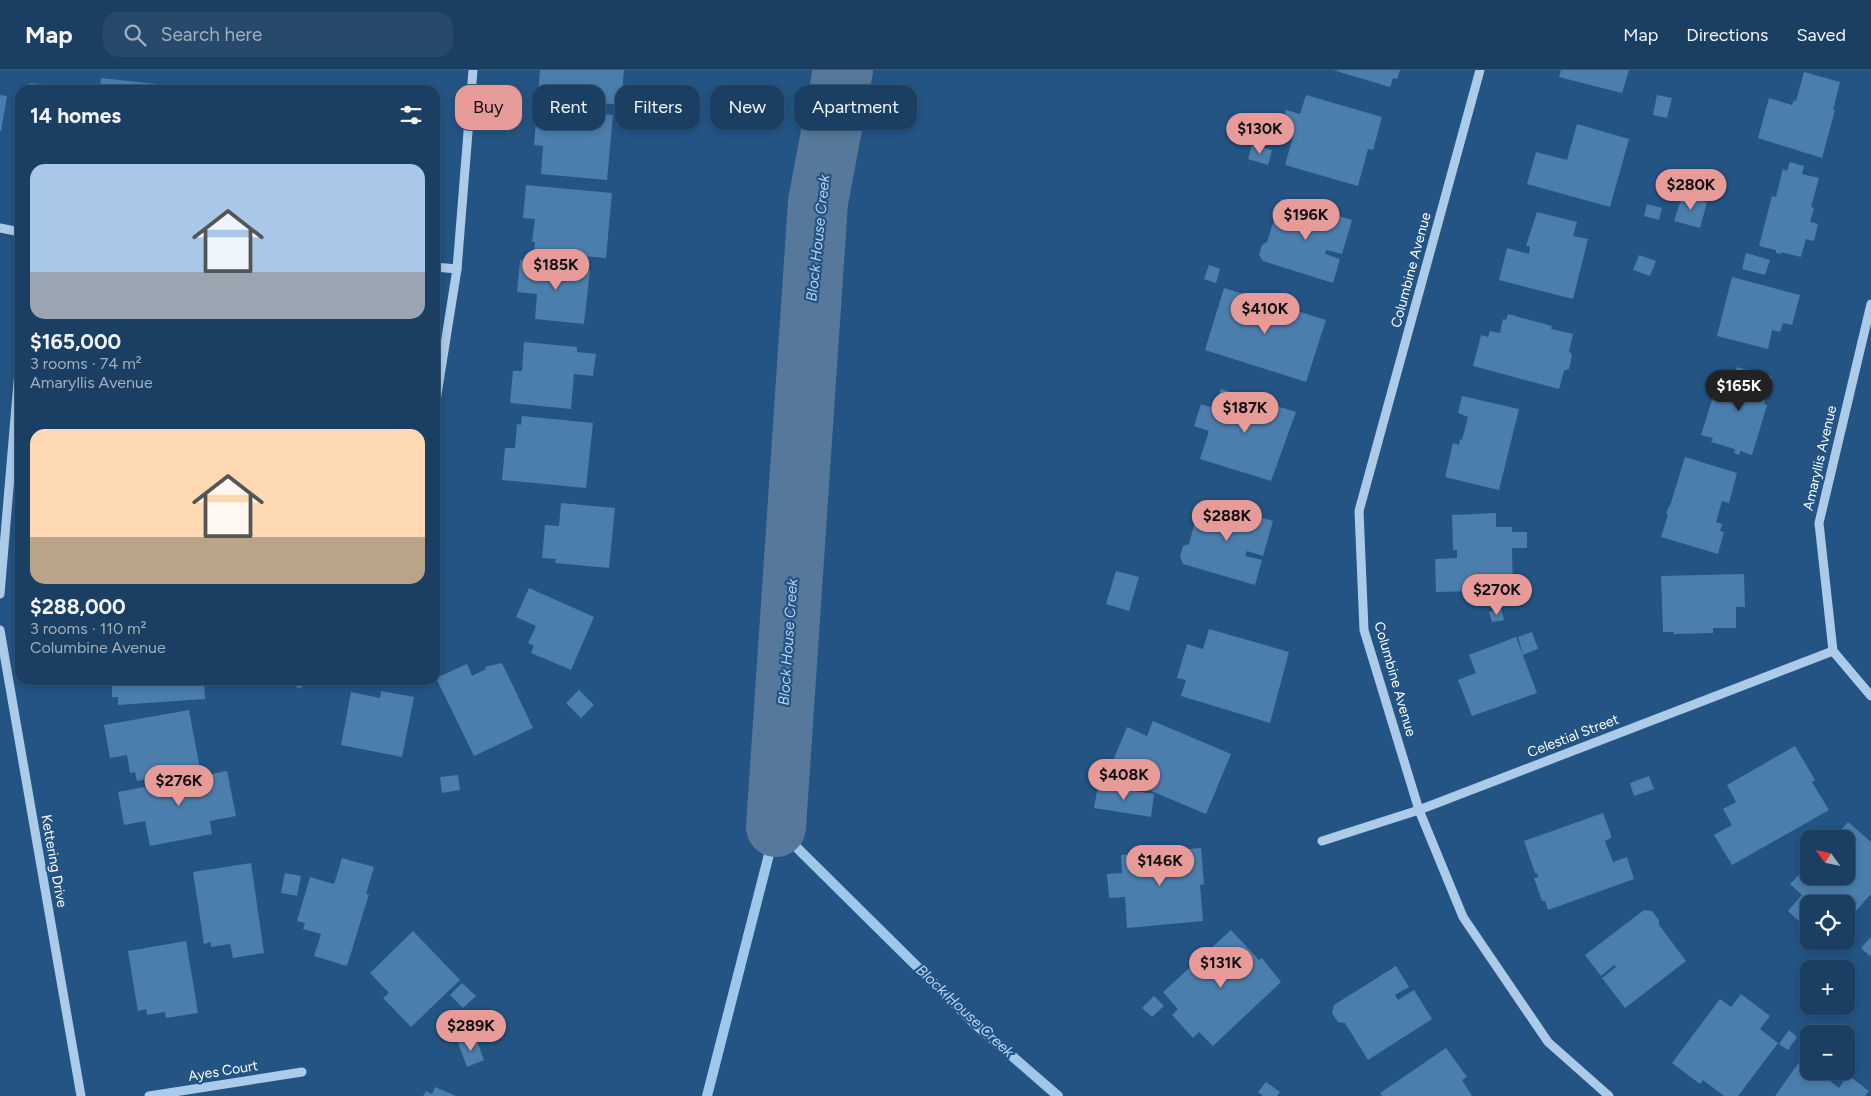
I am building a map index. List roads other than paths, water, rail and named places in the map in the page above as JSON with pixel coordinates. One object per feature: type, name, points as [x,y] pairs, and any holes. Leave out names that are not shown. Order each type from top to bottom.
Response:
[{"type":"street","points":[[440,376],[457,269],[474,70]]},
{"type":"street","name":"Columbine Avenue","points":[[1480,70],[1359,511],[1364,630],[1419,810],[1463,917],[1548,1042],[1609,1096]]},
{"type":"street","points":[[0,228],[15,231]]},
{"type":"street","points":[[440,267],[457,269]]},
{"type":"street","name":"Amaryllis Avenue","points":[[1833,651],[1819,523],[1871,304]]},
{"type":"street","points":[[0,594],[15,418]]},
{"type":"street","name":"Kettering Drive","points":[[0,630],[81,1096]]},
{"type":"street","points":[[1833,651],[1871,696]]},
{"type":"street","name":"Celestial Street","points":[[1322,842],[1419,810],[1833,651]]},
{"type":"street","name":"Ayes Court","points":[[149,1096],[302,1072]]},
{"type":"waterway","name":"Block House Creek","points":[[776,827],[818,202],[843,70]]},
{"type":"waterway","name":"Block House Creek","points":[[776,827],[974,1023],[1058,1096]]},
{"type":"waterway","points":[[707,1096],[776,827]]}]
